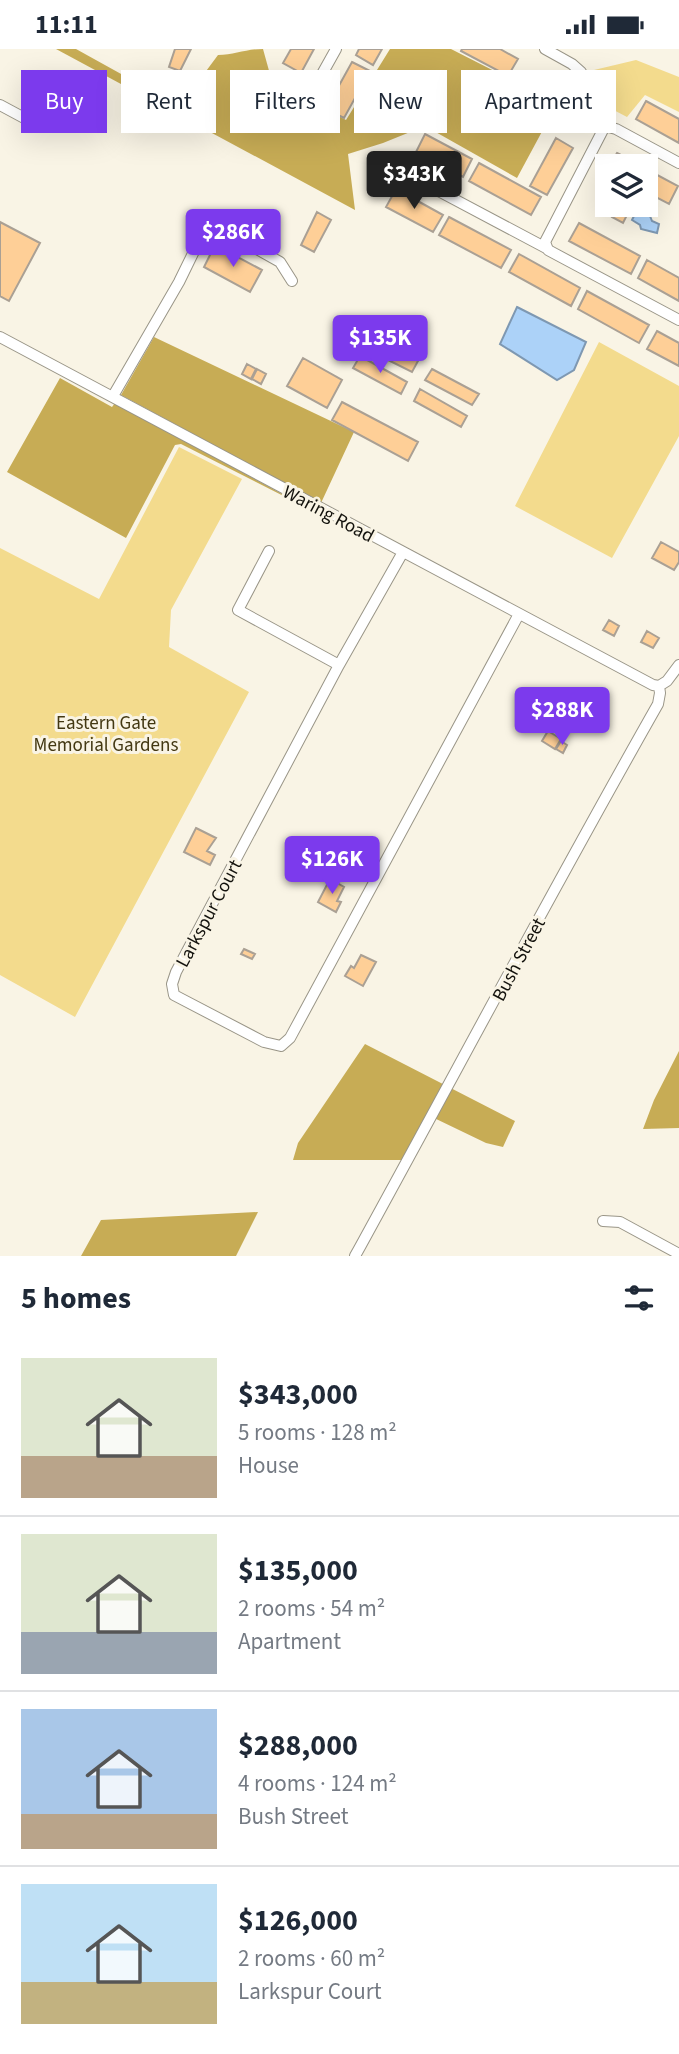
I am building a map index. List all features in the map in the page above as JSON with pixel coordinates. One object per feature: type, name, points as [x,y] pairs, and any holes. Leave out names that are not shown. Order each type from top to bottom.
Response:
[{"type":"street","points":[[324,70],[336,49]]},
{"type":"street","points":[[545,49],[579,70]]},
{"type":"street","points":[[0,105],[21,116]]},
{"type":"street","points":[[616,130],[679,163]]},
{"type":"street","points":[[548,250],[545,242],[608,133]]},
{"type":"street","points":[[380,168],[401,171],[679,320]]},
{"type":"street","points":[[113,396],[206,232],[218,229],[225,231],[280,262],[292,281]]},
{"type":"street","name":"Waring Road","points":[[0,337],[659,686]]},
{"type":"street","points":[[269,551],[238,610],[339,665]]},
{"type":"street","name":"Larkspur Court","points":[[403,552],[339,665],[172,984],[174,995],[264,1042],[281,1046],[289,1038],[519,614]]},
{"type":"street","name":"Bush Street","points":[[355,1256],[658,704],[659,686],[667,681],[679,665]]},
{"type":"street","points":[[603,1221],[620,1223],[679,1254]]},
{"type":"green space","points":[[636,60],[679,77],[679,112],[645,95],[627,117],[616,111],[616,70],[594,70]]},
{"type":"green space","points":[[599,342],[679,386],[679,436],[612,558],[515,506]]},
{"type":"green space","name":"Eastern Gate Memorial Gardens","points":[[179,447],[242,479],[171,610],[169,647],[249,692],[75,1017],[0,975],[0,548],[99,599]]},
{"type":"shaded area","points":[[56,49],[76,49],[121,74],[121,84],[107,76],[107,70],[95,70]]},
{"type":"shaded area","points":[[263,49],[269,70],[230,70],[230,133],[340,133],[340,117],[346,120],[354,107],[354,133],[408,133],[348,154],[355,210],[212,133],[216,133],[216,70],[207,70],[218,55]]},
{"type":"shaded area","points":[[390,49],[451,49],[492,70],[461,70],[461,133],[541,133],[517,178],[437,133],[447,133],[447,70],[377,70]]},
{"type":"shaded area","points":[[154,337],[354,432],[321,503],[121,395]]},
{"type":"shaded area","points":[[60,378],[112,407],[115,403],[317,513],[181,444],[175,445],[126,538],[7,472]]},
{"type":"shaded area","points":[[365,1044],[515,1121],[503,1147],[486,1143],[432,1117],[408,1160],[293,1160],[298,1143]]},
{"type":"shaded area","points":[[679,1051],[679,1128],[643,1129],[654,1100]]},
{"type":"shaded area","points":[[258,1212],[236,1256],[81,1256],[101,1220]]},
{"type":"water","points":[[634,217],[650,217],[659,224],[657,233],[641,229],[640,225],[632,220]]},
{"type":"water","points":[[517,307],[586,342],[574,370],[557,380],[500,344]]},
{"type":"building","points":[[175,49],[191,49],[180,70],[169,67]]},
{"type":"building","points":[[291,49],[314,49],[303,70],[296,70],[283,63]]},
{"type":"building","points":[[359,49],[382,49],[373,65],[356,55]]},
{"type":"building","points":[[500,49],[518,59],[512,70],[497,70],[461,51]]},
{"type":"building","points":[[352,62],[368,70],[354,70],[354,100],[344,118],[340,116],[340,84]]},
{"type":"building","points":[[646,101],[679,119],[679,143],[636,119]]},
{"type":"building","points":[[425,134],[472,159],[463,177],[416,152]]},
{"type":"building","points":[[556,138],[573,148],[547,195],[530,186]]},
{"type":"building","points":[[479,163],[541,197],[531,215],[469,181]]},
{"type":"building","points":[[658,175],[678,186],[669,204],[658,198]]},
{"type":"building","points":[[396,189],[443,215],[433,232],[386,207]]},
{"type":"building","points":[[317,212],[331,220],[314,252],[301,245]]},
{"type":"building","points":[[449,217],[511,250],[501,268],[439,235]]},
{"type":"building","points":[[612,217],[626,217],[623,223]]},
{"type":"building","points":[[0,222],[40,243],[9,301],[0,296]]},
{"type":"building","points":[[579,223],[640,256],[631,274],[569,241]]},
{"type":"building","points":[[215,245],[262,270],[250,292],[204,267]]},
{"type":"building","points":[[519,254],[580,288],[571,306],[509,272]]},
{"type":"building","points":[[647,260],[679,278],[679,301],[638,278]]},
{"type":"building","points":[[587,291],[649,325],[639,343],[578,309]]},
{"type":"building","points":[[657,331],[679,343],[679,366],[647,349]]},
{"type":"building","points":[[388,345],[418,361],[412,372],[382,357]]},
{"type":"building","points":[[360,356],[407,382],[401,394],[353,368]]},
{"type":"building","points":[[303,358],[342,380],[327,408],[287,386]]},
{"type":"building","points":[[247,364],[256,369],[251,379],[242,374]]},
{"type":"building","points":[[257,369],[266,374],[261,384],[252,379]]},
{"type":"building","points":[[432,369],[479,394],[472,405],[425,380]]},
{"type":"building","points":[[420,389],[467,416],[461,427],[414,401]]},
{"type":"building","points":[[342,402],[418,442],[408,461],[332,420]]},
{"type":"building","points":[[661,542],[679,552],[679,562],[674,570],[652,558]]},
{"type":"building","points":[[609,620],[619,626],[614,636],[603,630]]},
{"type":"building","points":[[647,631],[659,638],[653,648],[641,642]]},
{"type":"building","points":[[548,731],[561,739],[555,749],[542,741]]},
{"type":"building","points":[[561,741],[567,745],[563,753],[556,749]]},
{"type":"building","points":[[196,828],[216,838],[207,851],[215,855],[210,865],[184,852]]},
{"type":"building","points":[[320,846],[326,848],[321,856],[316,853]]},
{"type":"building","points":[[330,879],[344,887],[337,901],[341,902],[336,912],[318,902]]},
{"type":"building","points":[[244,949],[255,954],[252,959],[241,954]]},
{"type":"building","points":[[361,955],[376,962],[363,986],[345,976],[351,966],[354,968]]}]
